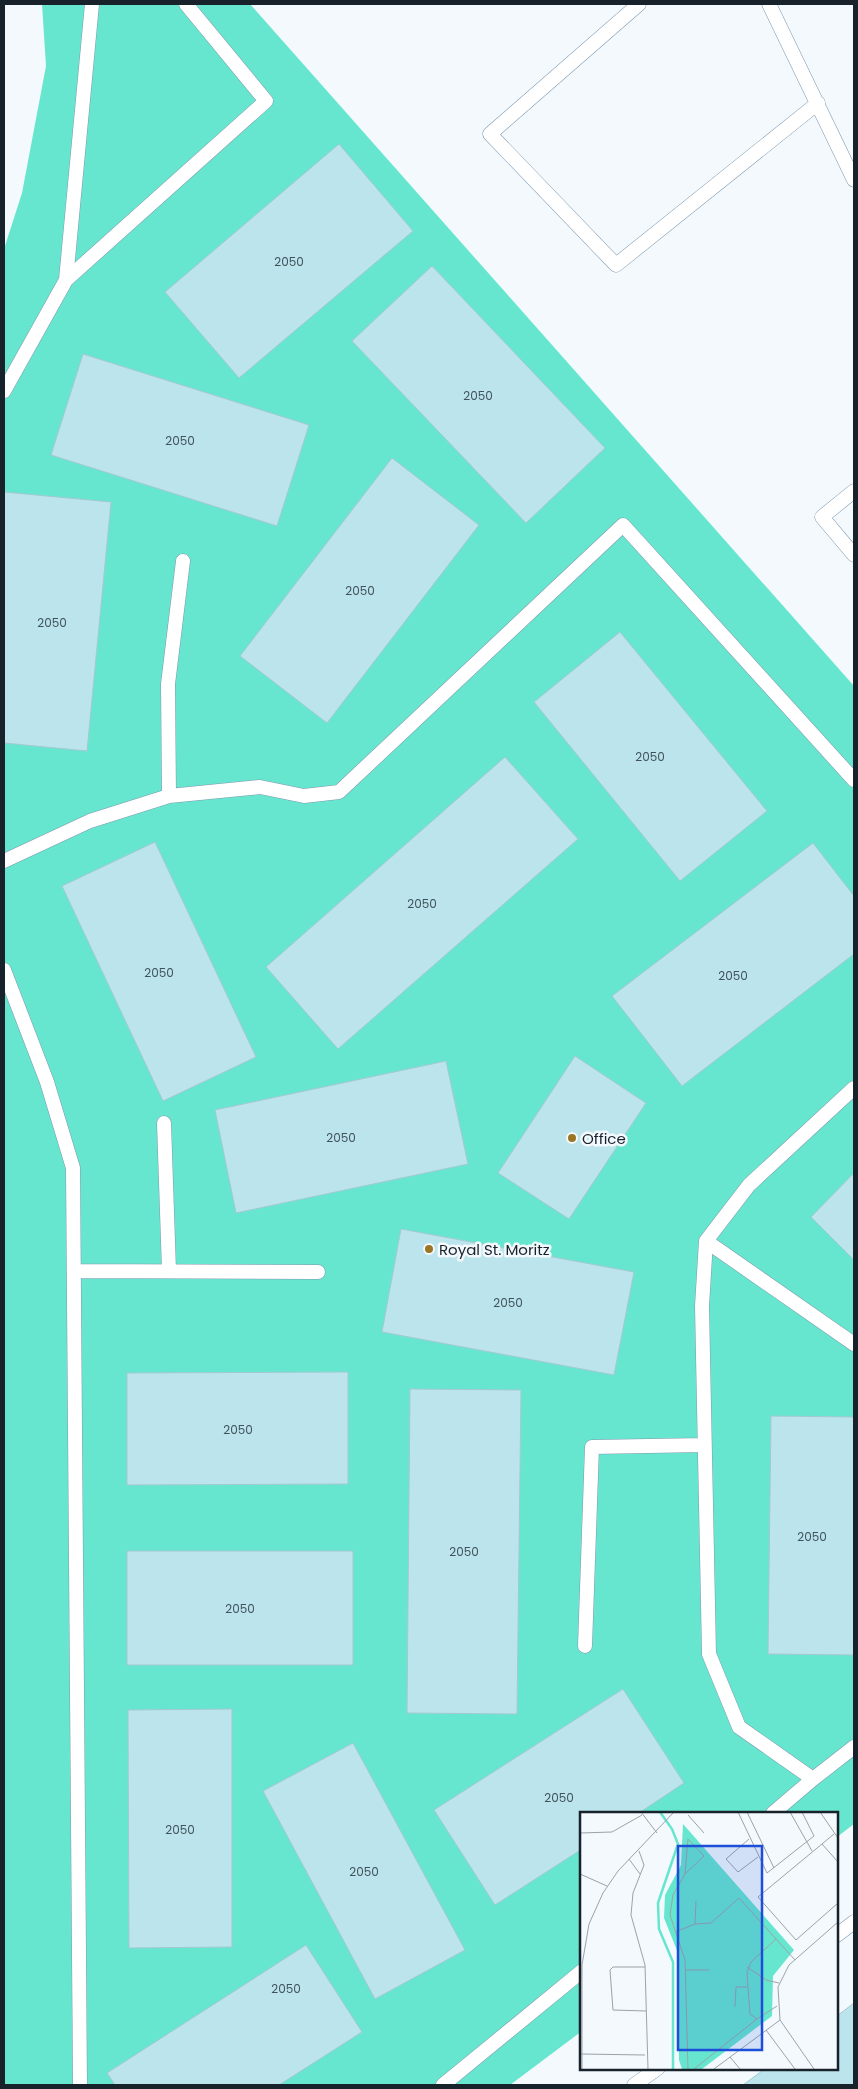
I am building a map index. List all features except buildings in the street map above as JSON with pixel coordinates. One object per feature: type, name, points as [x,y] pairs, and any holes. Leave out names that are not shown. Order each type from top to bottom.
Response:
[{"type":"lane","points":[[66,280],[92,4]]},
{"type":"lane","points":[[4,391],[66,280],[266,100],[186,4]]},
{"type":"lane","points":[[639,4],[490,134],[616,265],[818,104]]},
{"type":"lane","points":[[770,4],[854,180]]},
{"type":"lane","points":[[854,491],[822,517],[854,555]]},
{"type":"lane","points":[[4,861],[90,821],[168,796],[260,787],[304,796],[339,792],[623,525],[854,780]]},
{"type":"lane","points":[[168,796],[168,684],[183,561]]},
{"type":"lane","points":[[4,970],[47,1082],[73,1168],[80,2085]]},
{"type":"lane","points":[[813,1779],[739,1727],[708,1654],[702,1306],[706,1241],[749,1185],[854,1088]]},
{"type":"lane","points":[[164,1123],[168,1271]]},
{"type":"lane","points":[[706,1241],[854,1344]]},
{"type":"lane","points":[[74,1271],[318,1272]]},
{"type":"lane","points":[[585,1646],[592,1447],[704,1445]]},
{"type":"lane","points":[[774,1812],[854,1747]]},
{"type":"lane","points":[[838,1934],[854,1922]]},
{"type":"lane","points":[[443,2085],[580,1973]]},
{"type":"lane","points":[[634,2085],[657,2069]]},
{"type":"shaded area","name":"Royal St. Moritz","points":[[42,4],[250,4],[854,686],[854,1824],[838,1836],[838,1812],[580,1812],[580,2032],[510,2085],[4,2085],[4,249],[22,193],[46,66]]},
{"type":"place","name":"Office","points":[[572,1138]]},
{"type":"place","name":"Royal St. Moritz","points":[[429,1249]]}]
